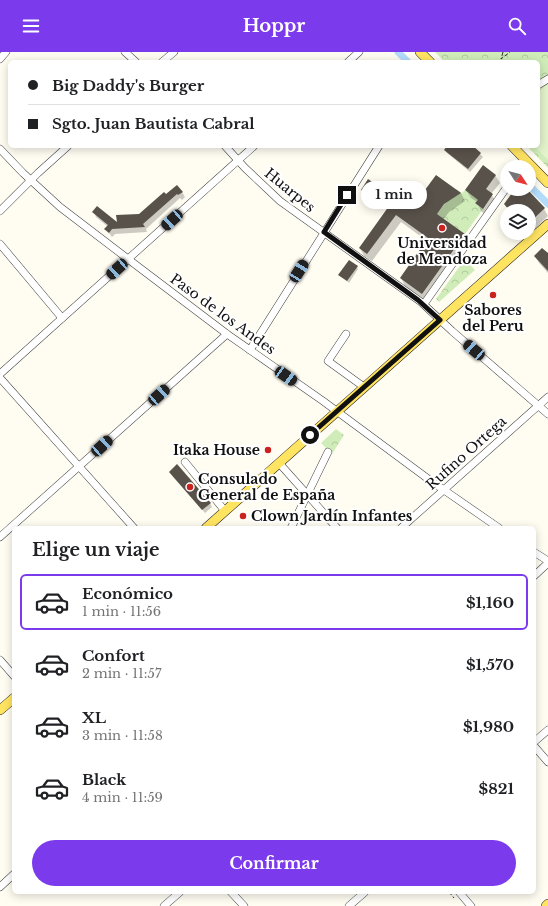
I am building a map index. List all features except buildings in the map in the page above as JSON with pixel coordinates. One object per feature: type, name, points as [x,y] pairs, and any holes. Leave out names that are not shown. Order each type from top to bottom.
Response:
[{"type":"main road","points":[[420,52],[428,60]]},
{"type":"main road","points":[[513,148],[521,160]]},
{"type":"main road","points":[[536,174],[548,183]]},
{"type":"main road","points":[[208,526],[548,224]]},
{"type":"main road","points":[[0,710],[12,700]]},
{"type":"street","points":[[0,59],[6,52]]},
{"type":"street","points":[[125,52],[134,60]]},
{"type":"street","points":[[164,60],[174,52]]},
{"type":"street","points":[[350,60],[359,52]]},
{"type":"street","points":[[0,211],[66,148]]},
{"type":"street","name":"Huarpes","points":[[227,148],[244,168],[280,201],[424,304],[440,320],[548,414]]},
{"type":"street","points":[[0,374],[252,148]]},
{"type":"street","points":[[250,350],[378,148]]},
{"type":"street","name":"Paso de los Andes","points":[[0,149],[31,181],[60,207],[128,259],[227,334],[444,490],[497,526]]},
{"type":"street","points":[[424,304],[501,196]]},
{"type":"street","points":[[0,244],[62,318]]},
{"type":"street","points":[[12,526],[227,334]]},
{"type":"street","points":[[346,334],[328,361],[364,387]]},
{"type":"street","points":[[0,378],[132,526]]},
{"type":"street","name":"Rufino Ortega","points":[[404,526],[548,397]]},
{"type":"street","points":[[292,526],[328,452]]},
{"type":"street","points":[[185,462],[225,511]]},
{"type":"street","points":[[279,463],[335,526]]},
{"type":"street","points":[[0,537],[12,526]]},
{"type":"street","points":[[536,553],[548,562],[536,574]]},
{"type":"street","points":[[0,660],[12,674]]},
{"type":"street","points":[[536,740],[548,730]]},
{"type":"street","points":[[536,748],[548,762]]},
{"type":"street","points":[[0,887],[12,876]]},
{"type":"street","points":[[164,906],[178,894]]},
{"type":"street","points":[[234,894],[244,906]]},
{"type":"street","points":[[349,906],[363,894]]},
{"type":"street","points":[[461,894],[471,906]]},
{"type":"path","points":[[501,59],[503,52]]},
{"type":"path","points":[[501,59],[510,52]]},
{"type":"green space","points":[[435,52],[548,52],[548,168],[529,148],[540,148],[540,60],[443,60]]},
{"type":"green space","points":[[548,83],[548,160],[536,148],[540,148],[540,91]]},
{"type":"green space","points":[[456,189],[462,193],[465,190],[478,200],[475,203],[483,209],[465,234],[437,214]]},
{"type":"green space","points":[[465,259],[475,270],[439,302],[436,299]]},
{"type":"green space","points":[[336,429],[344,435],[332,454],[321,443]]},
{"type":"waterway","points":[[398,52],[406,60]]},
{"type":"waterway","points":[[536,192],[548,204]]},
{"type":"place","name":"Universidad de Mendoza","points":[[442,228]]},
{"type":"place","name":"Sabores del Peru","points":[[493,295]]},
{"type":"place","name":"Itaka House","points":[[268,450]]},
{"type":"place","name":"Consulado General de España","points":[[190,487]]},
{"type":"place","name":"Clown Jardín Infantes","points":[[243,516]]},
{"type":"route","points":[[310,435],[440,320],[418,300],[324,232],[347,195]]}]
